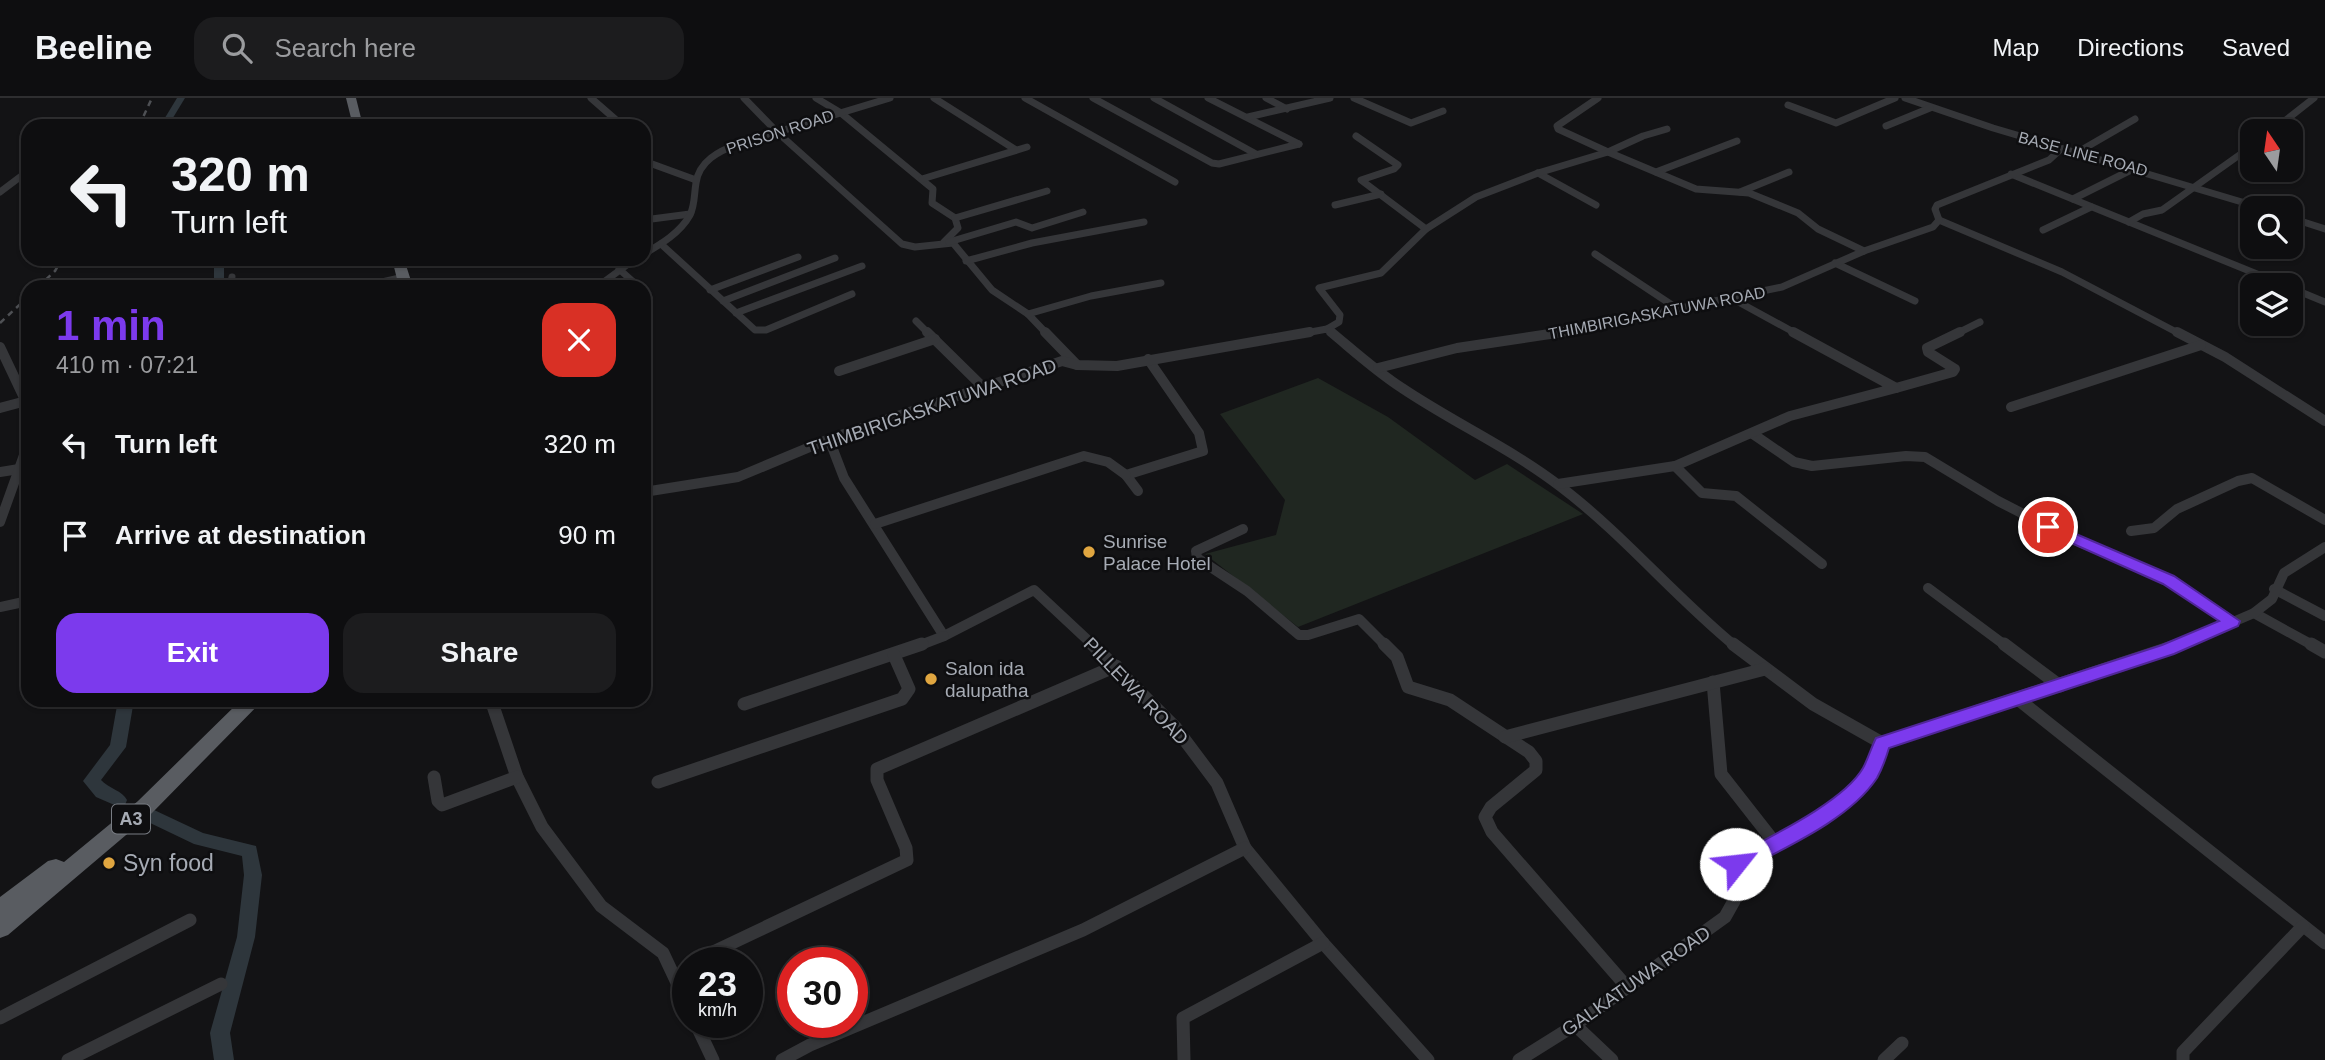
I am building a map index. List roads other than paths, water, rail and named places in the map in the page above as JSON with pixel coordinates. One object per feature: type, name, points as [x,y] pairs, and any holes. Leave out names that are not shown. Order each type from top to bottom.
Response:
[{"type":"highway","points":[[342,98],[347,119]]},
{"type":"highway","points":[[351,98],[356,119]]},
{"type":"highway","name":"A3","points":[[0,910],[56,868],[138,797],[230,707]]},
{"type":"highway","name":"A3","points":[[0,928],[145,807],[246,707]]},
{"type":"street","points":[[592,98],[616,119]]},
{"type":"street","points":[[744,98],[777,132],[902,244],[922,249],[1016,222],[1032,228],[1083,212]]},
{"type":"street","points":[[816,98],[841,113],[933,189],[932,203],[955,218],[958,228],[946,242]]},
{"type":"street","name":"PRISON ROAD","points":[[690,214],[700,169],[709,159],[726,148],[890,98]]},
{"type":"street","points":[[934,98],[1016,150]]},
{"type":"street","points":[[1024,98],[1175,183]]},
{"type":"street","points":[[1094,98],[1212,163],[1219,164],[1299,144],[1208,98]]},
{"type":"street","points":[[1153,98],[1256,154]]},
{"type":"street","points":[[1266,98],[1287,109]]},
{"type":"street","points":[[1247,118],[1325,98]]},
{"type":"street","points":[[1354,98],[1411,123],[1443,111]]},
{"type":"street","points":[[1598,98],[1557,126],[1577,139],[1709,192],[1749,193],[1798,213],[1818,229],[1864,251]]},
{"type":"street","points":[[1788,105],[1836,123],[1895,98]]},
{"type":"street","name":"BASE LINE ROAD","points":[[1905,98],[2060,150],[2078,152],[2135,168],[2240,201]]},
{"type":"street","points":[[1919,103],[1926,98]]},
{"type":"street","points":[[2288,119],[2314,98]]},
{"type":"street","points":[[1886,126],[1930,108]]},
{"type":"street","points":[[2078,152],[2135,119]]},
{"type":"street","points":[[1667,129],[1476,197],[1426,229],[1381,273],[1320,288],[1340,315],[1339,322],[1327,329],[1408,393],[1498,445],[1558,484],[1707,622],[1765,669],[1851,728],[1882,743],[2168,650],[2255,613],[2272,599],[2274,589],[2284,573],[2325,547]]},
{"type":"street","points":[[1356,136],[1398,164],[1394,169],[1361,180],[1426,229]]},
{"type":"street","points":[[1656,172],[1737,141]]},
{"type":"street","points":[[922,180],[1027,147]]},
{"type":"street","name":"THIMBIRIGASKATUWA ROAD","points":[[1378,368],[1457,348],[1549,335],[1783,288],[1864,251],[1933,227],[1939,220],[1935,209],[1937,205],[2049,160],[2060,150]]},
{"type":"street","points":[[2129,222],[2162,210],[2240,155]]},
{"type":"street","points":[[651,164],[696,180]]},
{"type":"street","points":[[2073,199],[2135,168]]},
{"type":"street","points":[[1538,173],[1597,205]]},
{"type":"street","points":[[1740,192],[1789,173]]},
{"type":"street","points":[[2011,174],[2254,273]]},
{"type":"street","points":[[0,192],[21,177]]},
{"type":"street","points":[[955,218],[1047,191]]},
{"type":"street","points":[[1335,205],[1381,194]]},
{"type":"street","points":[[2043,230],[2091,206]]},
{"type":"street","points":[[651,219],[690,214]]},
{"type":"street","points":[[651,250],[678,231],[690,214]]},
{"type":"street","points":[[1939,220],[2062,272],[2201,345],[2325,421]]},
{"type":"street","points":[[966,261],[1012,246],[1037,244],[1144,222]]},
{"type":"street","points":[[2303,222],[2325,229]]},
{"type":"street","points":[[946,242],[953,243],[992,290],[1028,314],[1077,365]]},
{"type":"street","points":[[661,244],[754,330],[766,330],[852,294]]},
{"type":"street","points":[[1595,254],[1678,309]]},
{"type":"street","points":[[710,290],[797,257]]},
{"type":"street","points":[[723,301],[835,258]]},
{"type":"street","points":[[1835,263],[1915,301]]},
{"type":"street","points":[[606,280],[625,266]]},
{"type":"street","points":[[736,313],[862,266]]},
{"type":"street","points":[[619,270],[631,280]]},
{"type":"street","points":[[231,280],[232,276]]},
{"type":"street","points":[[1028,314],[1091,296],[1161,283]]},
{"type":"street","points":[[2303,293],[2325,302]]},
{"type":"street","points":[[1733,299],[1896,388]]},
{"type":"street","points":[[916,321],[984,388]]},
{"type":"street","points":[[1558,484],[1675,466],[1753,435],[1790,416],[1953,372],[1955,369],[1928,352],[1927,348],[1980,322]]},
{"type":"street","name":"THIMBIRIGASKATUWA ROAD","points":[[651,491],[738,477],[829,439],[1062,361],[1077,365],[1117,366],[1327,329]]},
{"type":"street","points":[[839,371],[935,339]]},
{"type":"street","points":[[2011,407],[2201,345]]},
{"type":"street","points":[[0,347],[21,391]]},
{"type":"street","points":[[1126,475],[1203,451],[1199,433],[1148,359]]},
{"type":"street","points":[[0,408],[21,405]]},
{"type":"street","points":[[1753,435],[1794,462],[1812,466],[1906,456],[1925,457],[1998,501],[2072,539],[2169,580],[2232,621]]},
{"type":"street","points":[[744,704],[894,655],[943,636],[844,478],[829,439]]},
{"type":"street","points":[[874,524],[1084,456],[1108,462],[1126,475],[1138,491]]},
{"type":"street","points":[[0,522],[2,509],[21,463]]},
{"type":"street","points":[[1675,466],[1702,493],[1736,496],[1822,564]]},
{"type":"street","points":[[0,472],[19,468]]},
{"type":"street","points":[[2131,531],[2154,528],[2177,509],[2238,481],[2252,478],[2325,520]]},
{"type":"street","points":[[1243,529],[1196,551],[1197,558],[1247,591],[1299,635],[1308,635],[1359,619],[1396,657],[1408,687],[1450,700],[1529,752],[1536,761],[1536,770],[1491,807],[1485,817],[1492,832],[1627,987]]},
{"type":"street","points":[[1928,588],[2060,686]]},
{"type":"street","points":[[2274,589],[2325,616]]},
{"type":"street","name":"PILLEWA ROAD","points":[[943,636],[1034,590],[1116,666],[1175,727],[1217,782],[1245,848],[1323,943],[1428,1060]]},
{"type":"street","points":[[0,607],[21,602]]},
{"type":"street","points":[[2255,613],[2325,652]]},
{"type":"street","points":[[658,782],[902,699],[909,689],[894,655]]},
{"type":"street","points":[[724,947],[907,860],[906,848],[877,780],[877,769],[1116,666]]},
{"type":"street","points":[[1505,737],[1765,669]]},
{"type":"street","points":[[1713,682],[1721,774],[1775,843]]},
{"type":"street","points":[[2019,700],[2325,943]]},
{"type":"street","points":[[493,707],[517,777],[542,827],[601,906],[663,953],[672,972]]},
{"type":"street","name":"GALKATUWA ROAD","points":[[1519,1060],[1575,1025],[1725,917],[1734,901],[1736,864],[1818,820],[1861,785],[1871,772],[1882,743]]},
{"type":"street","points":[[434,777],[438,801],[442,805],[517,777]]},
{"type":"street","points":[[782,1060],[810,1045],[1083,930],[1245,848]]},
{"type":"street","points":[[0,1018],[190,919]]},
{"type":"street","points":[[2183,1060],[2183,1052],[2303,926]]},
{"type":"street","points":[[1184,1060],[1183,1018],[1323,943]]},
{"type":"street","points":[[68,1060],[221,984]]},
{"type":"street","points":[[1575,1025],[1612,1060]]},
{"type":"street","points":[[703,1038],[713,1060]]},
{"type":"street","points":[[1884,1060],[1902,1043]]},
{"type":"waterway","points":[[168,119],[181,98]]},
{"type":"waterway","points":[[217,266],[219,280]]},
{"type":"waterway","points":[[119,800],[102,792],[91,781],[118,747],[125,707]]},
{"type":"waterway","points":[[152,816],[200,839],[250,851],[253,875],[246,937],[220,1033],[224,1060]]},
{"type":"railway","points":[[142,119],[152,98]]},
{"type":"railway","points":[[45,280],[58,266]]},
{"type":"railway","points":[[0,323],[21,304]]},
{"type":"place","name":"Sunrise Palace Hotel","points":[[1089,552]]},
{"type":"place","name":"Salon ida dalupatha","points":[[931,679]]},
{"type":"place","name":"Syn food","points":[[109,863]]}]
